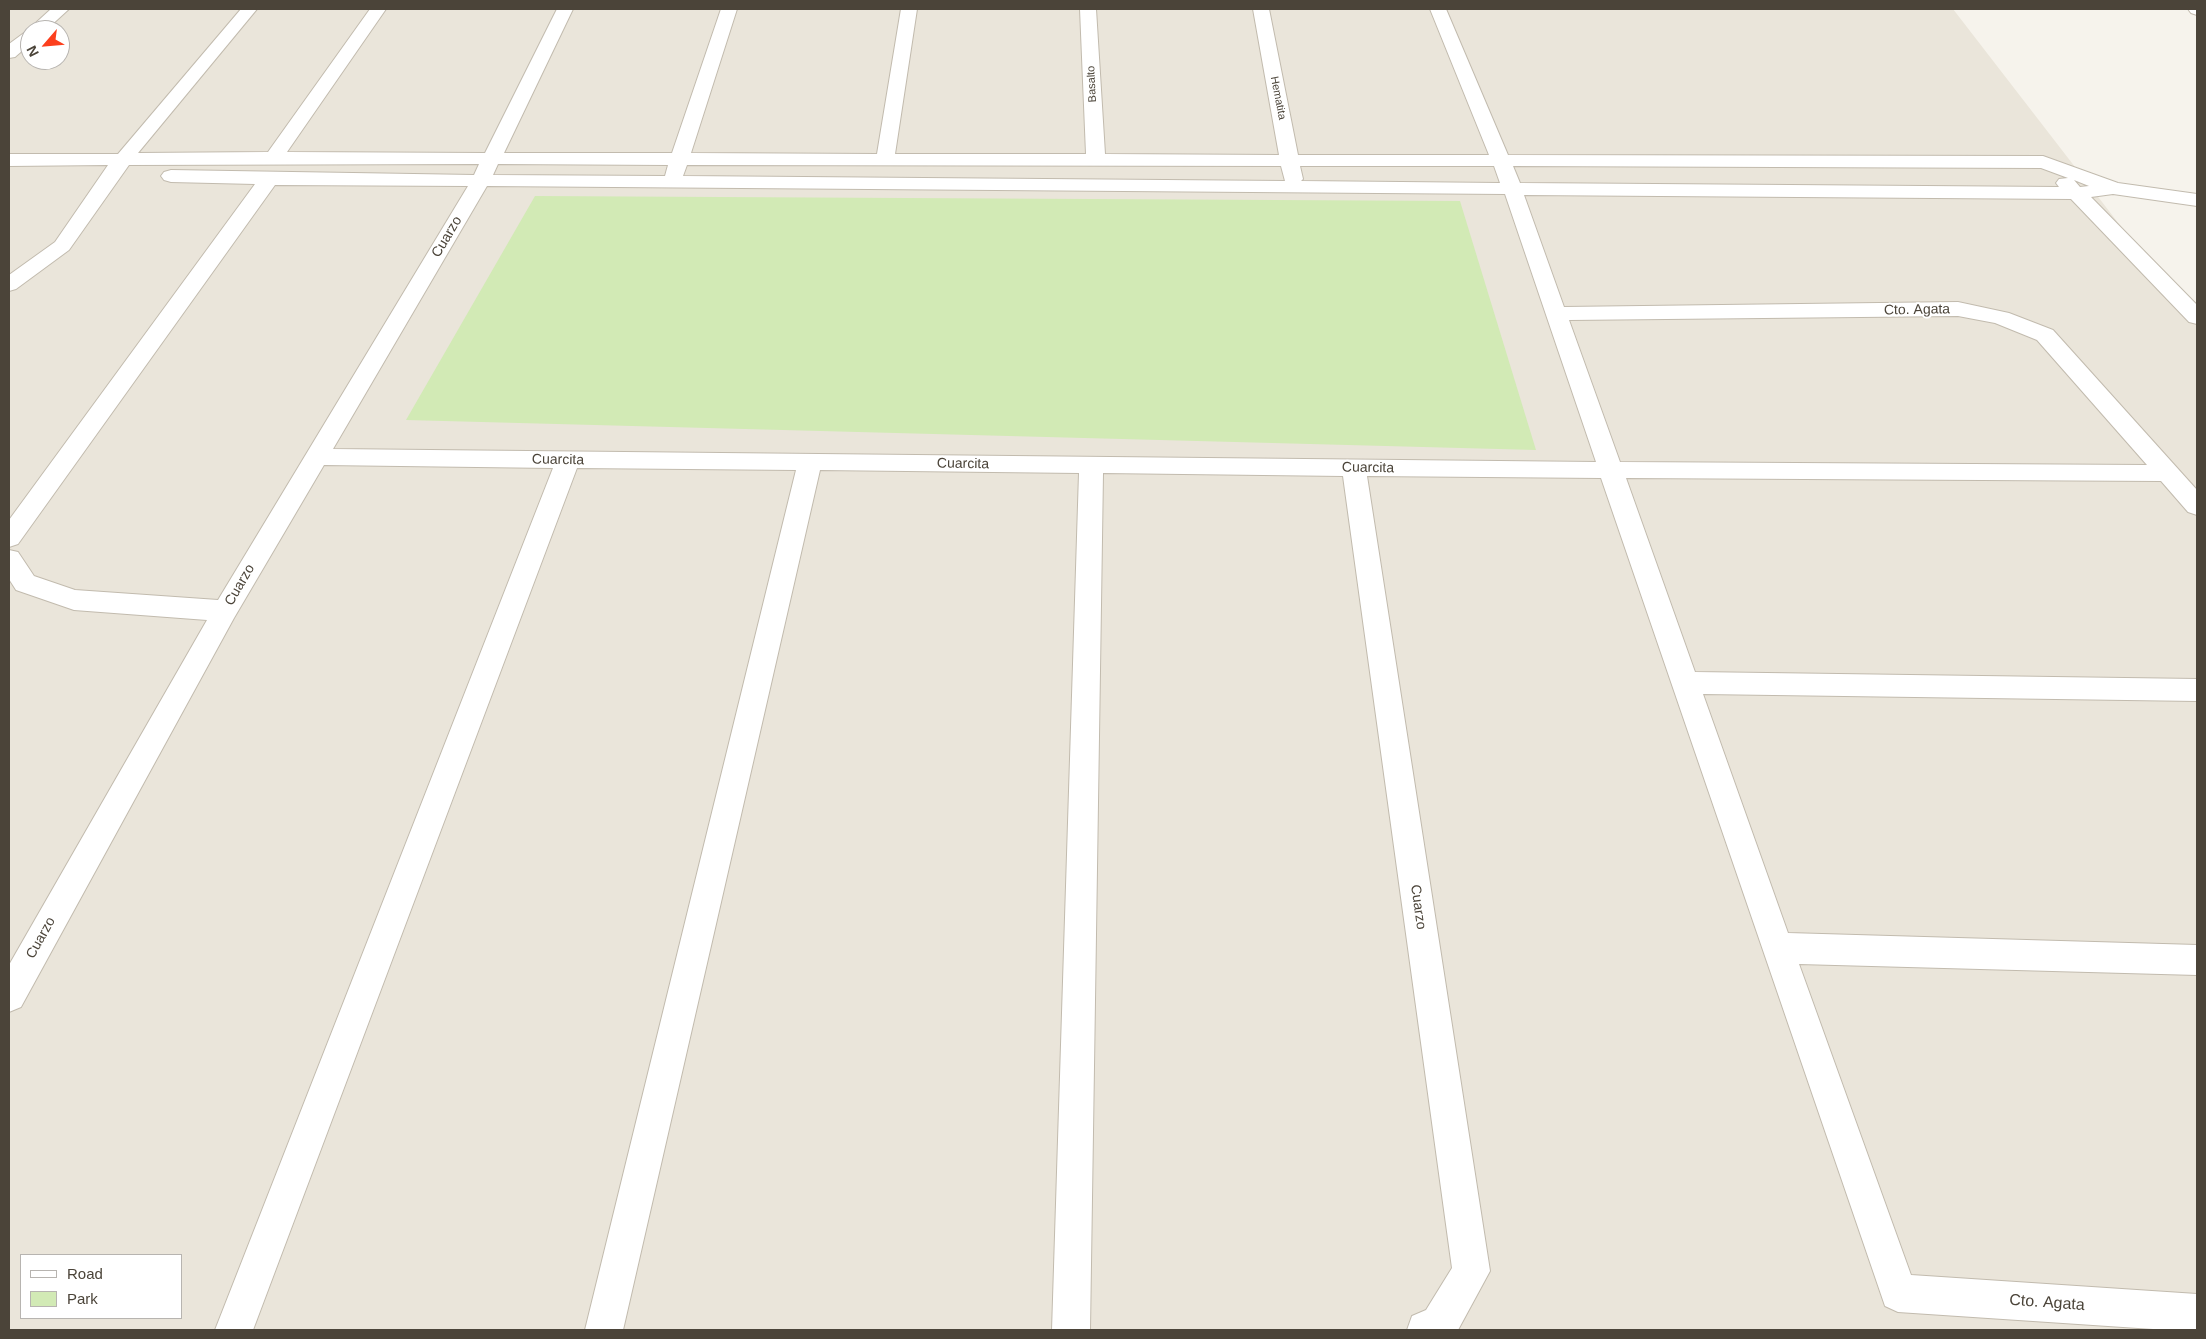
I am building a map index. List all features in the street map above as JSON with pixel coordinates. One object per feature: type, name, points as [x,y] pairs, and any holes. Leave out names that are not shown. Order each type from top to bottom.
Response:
[{"type":"street","points":[[48,20],[61,9]]},
{"type":"street","points":[[9,285],[62,246],[110,175],[249,9]]},
{"type":"street","points":[[9,538],[272,168],[378,9]]},
{"type":"street","name":"Cuarzo","points":[[9,996],[225,611],[487,170],[565,9]]},
{"type":"street","points":[[672,182],[729,9]]},
{"type":"street","points":[[885,160],[909,9]]},
{"type":"street","name":"Basalto","points":[[1088,9],[1096,160]]},
{"type":"street","name":"Hematita","points":[[1261,9],[1291,161],[1294,187]]},
{"type":"street","points":[[1438,9],[1512,188],[1777,948],[2197,960]]},
{"type":"street","points":[[9,53],[20,44]]},
{"type":"street","points":[[9,160],[69,161],[124,158],[272,168]]},
{"type":"street","points":[[487,170],[678,159],[2043,162],[2114,188],[2197,200]]},
{"type":"street","points":[[69,161],[110,175],[272,168],[487,170],[672,182],[2076,192],[2114,188]]},
{"type":"street","points":[[2043,162],[2076,192],[2197,317]]},
{"type":"street","name":"Cto. Agata","points":[[1556,314],[1958,310],[2001,318],[2045,335],[2197,506]]},
{"type":"street","name":"Cuarcita","points":[[316,457],[1354,468],[2168,473]]},
{"type":"street","points":[[234,1330],[568,460]]},
{"type":"street","points":[[604,1330],[810,462]]},
{"type":"street","points":[[1070,1330],[1091,465]]},
{"type":"street","name":"Cuarzo","points":[[1354,468],[1471,1271],[1440,1324],[1426,1330]]},
{"type":"street","points":[[9,558],[25,583],[74,600],[225,611]]},
{"type":"street","points":[[1685,683],[2197,690]]},
{"type":"street","name":"Cto. Agata","points":[[1777,948],[1898,1293],[2197,1313]]},
{"type":"shaded area","points":[[9,9],[1953,9],[2197,325],[2197,1330],[9,1330]]},
{"type":"green space","points":[[535,196],[1460,201],[1536,450],[406,420]]}]
